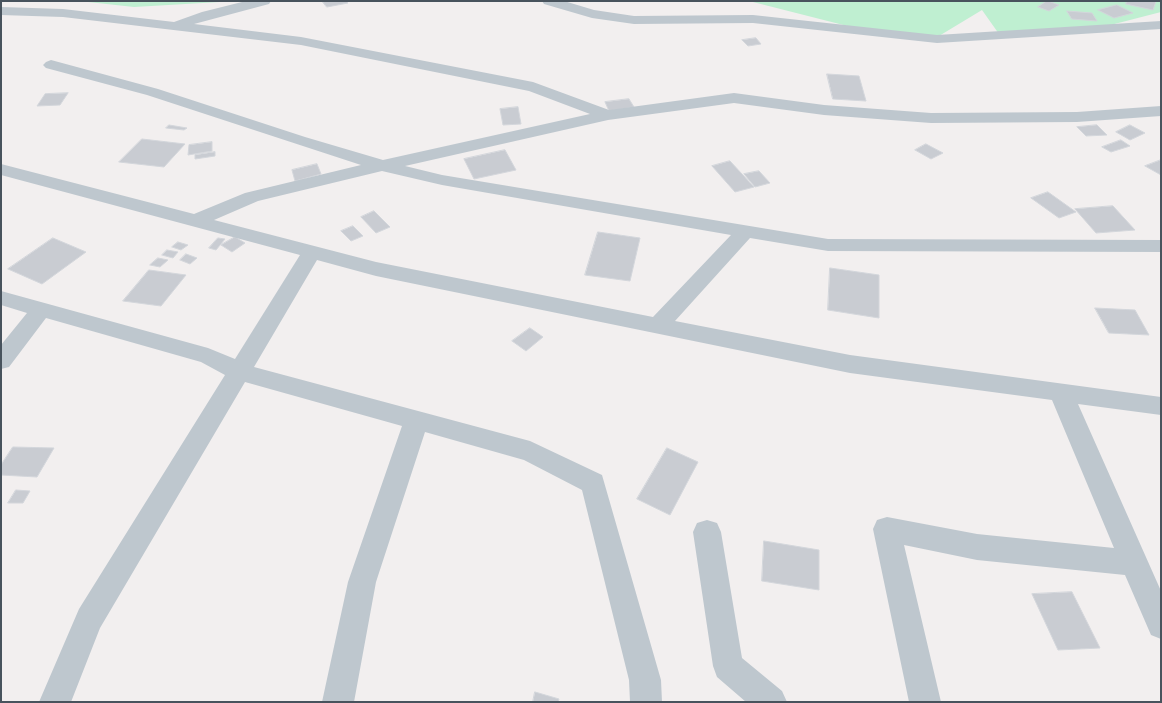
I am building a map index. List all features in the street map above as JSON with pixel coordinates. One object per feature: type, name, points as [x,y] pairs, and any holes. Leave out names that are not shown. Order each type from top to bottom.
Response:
[{"type":"street","points":[[174,27],[207,15],[264,1]]},
{"type":"street","points":[[549,1],[592,14],[634,20],[753,20],[937,39],[1161,25]]},
{"type":"street","points":[[1,11],[62,13],[301,41],[523,85],[608,115]]},
{"type":"street","points":[[51,65],[104,76],[136,89],[196,104],[252,125],[383,166],[442,180],[828,245],[1161,246]]},
{"type":"street","points":[[194,221],[252,197],[383,166],[608,115],[734,98],[824,110],[931,118],[1077,118],[1161,111]]},
{"type":"street","points":[[1,169],[376,269],[850,364],[1161,406]]},
{"type":"street","points":[[657,326],[746,231]]},
{"type":"street","points":[[55,702],[89,619],[170,482],[240,372],[312,253]]},
{"type":"street","points":[[1,298],[208,356],[240,372],[530,451],[593,483],[645,680],[646,702]]},
{"type":"street","points":[[1,361],[41,310]]},
{"type":"street","points":[[1061,393],[1134,563],[1153,590],[1161,625]]},
{"type":"street","points":[[338,702],[362,582],[417,419]]},
{"type":"street","points":[[926,702],[887,529],[977,547],[1134,563]]},
{"type":"street","points":[[707,532],[728,666],[771,702]]},
{"type":"green space","points":[[79,1],[237,1],[134,7]]},
{"type":"green space","points":[[749,1],[1161,1],[1161,12],[1095,29],[999,34],[982,10],[934,39],[867,31]]},
{"type":"building","points":[[322,1],[346,1],[348,3],[327,7]]},
{"type":"building","points":[[1047,1],[1059,5],[1049,11],[1038,7]]},
{"type":"building","points":[[1127,1],[1156,1],[1153,10],[1126,4]]},
{"type":"building","points":[[1117,5],[1133,13],[1114,18],[1098,10]]},
{"type":"building","points":[[1067,11],[1092,13],[1097,21],[1072,19]]},
{"type":"building","points":[[756,38],[761,44],[748,46],[742,40]]},
{"type":"building","points":[[827,74],[859,76],[866,101],[833,99]]},
{"type":"building","points":[[68,93],[60,105],[37,106],[45,94]]},
{"type":"building","points":[[629,99],[634,107],[609,111],[605,102]]},
{"type":"building","points":[[518,107],[521,124],[503,125],[500,109]]},
{"type":"building","points":[[169,125],[187,128],[184,130],[166,128]]},
{"type":"building","points":[[1097,125],[1107,135],[1086,136],[1077,127]]},
{"type":"building","points":[[1130,125],[1145,133],[1130,140],[1116,132]]},
{"type":"building","points":[[142,139],[185,144],[164,167],[119,162]]},
{"type":"building","points":[[1121,140],[1130,146],[1111,152],[1102,147]]},
{"type":"building","points":[[212,142],[212,151],[188,155],[189,145]]},
{"type":"building","points":[[926,144],[943,153],[931,159],[915,150]]},
{"type":"building","points":[[505,150],[516,170],[474,179],[464,159]]},
{"type":"building","points":[[215,152],[215,156],[195,159],[195,155]]},
{"type":"building","points":[[1161,160],[1161,175],[1145,166]]},
{"type":"building","points":[[730,161],[754,187],[735,192],[712,166]]},
{"type":"building","points":[[317,164],[321,174],[295,181],[292,170]]},
{"type":"building","points":[[759,171],[770,183],[755,187],[744,174]]},
{"type":"building","points":[[1048,192],[1076,212],[1059,218],[1031,198]]},
{"type":"building","points":[[1113,206],[1135,230],[1096,233],[1075,209]]},
{"type":"building","points":[[374,211],[390,227],[376,233],[361,217]]},
{"type":"building","points":[[353,226],[363,236],[351,241],[341,231]]},
{"type":"building","points":[[598,232],[640,238],[630,281],[585,275]]},
{"type":"building","points":[[235,237],[245,243],[232,252],[221,245]]},
{"type":"building","points":[[53,238],[86,252],[42,284],[8,269]]},
{"type":"building","points":[[218,238],[225,239],[216,250],[209,248]]},
{"type":"building","points":[[178,242],[188,245],[181,250],[172,247]]},
{"type":"building","points":[[167,250],[178,252],[173,258],[162,255]]},
{"type":"building","points":[[186,254],[197,258],[190,264],[180,260]]},
{"type":"building","points":[[158,258],[168,260],[160,267],[150,265]]},
{"type":"building","points":[[830,268],[879,275],[879,318],[828,310]]},
{"type":"building","points":[[149,270],[186,275],[161,306],[123,301]]},
{"type":"building","points":[[1095,308],[1135,310],[1149,335],[1109,333]]},
{"type":"building","points":[[530,328],[543,337],[526,351],[512,341]]},
{"type":"building","points":[[13,447],[54,448],[37,477],[1,475],[1,465]]},
{"type":"building","points":[[667,448],[698,462],[670,515],[637,499]]},
{"type":"building","points":[[16,490],[30,491],[23,503],[8,503]]},
{"type":"building","points":[[764,541],[819,550],[819,590],[762,581]]},
{"type":"building","points":[[1072,592],[1100,648],[1058,650],[1032,594]]},
{"type":"building","points":[[535,692],[559,699],[558,702],[533,702]]}]
